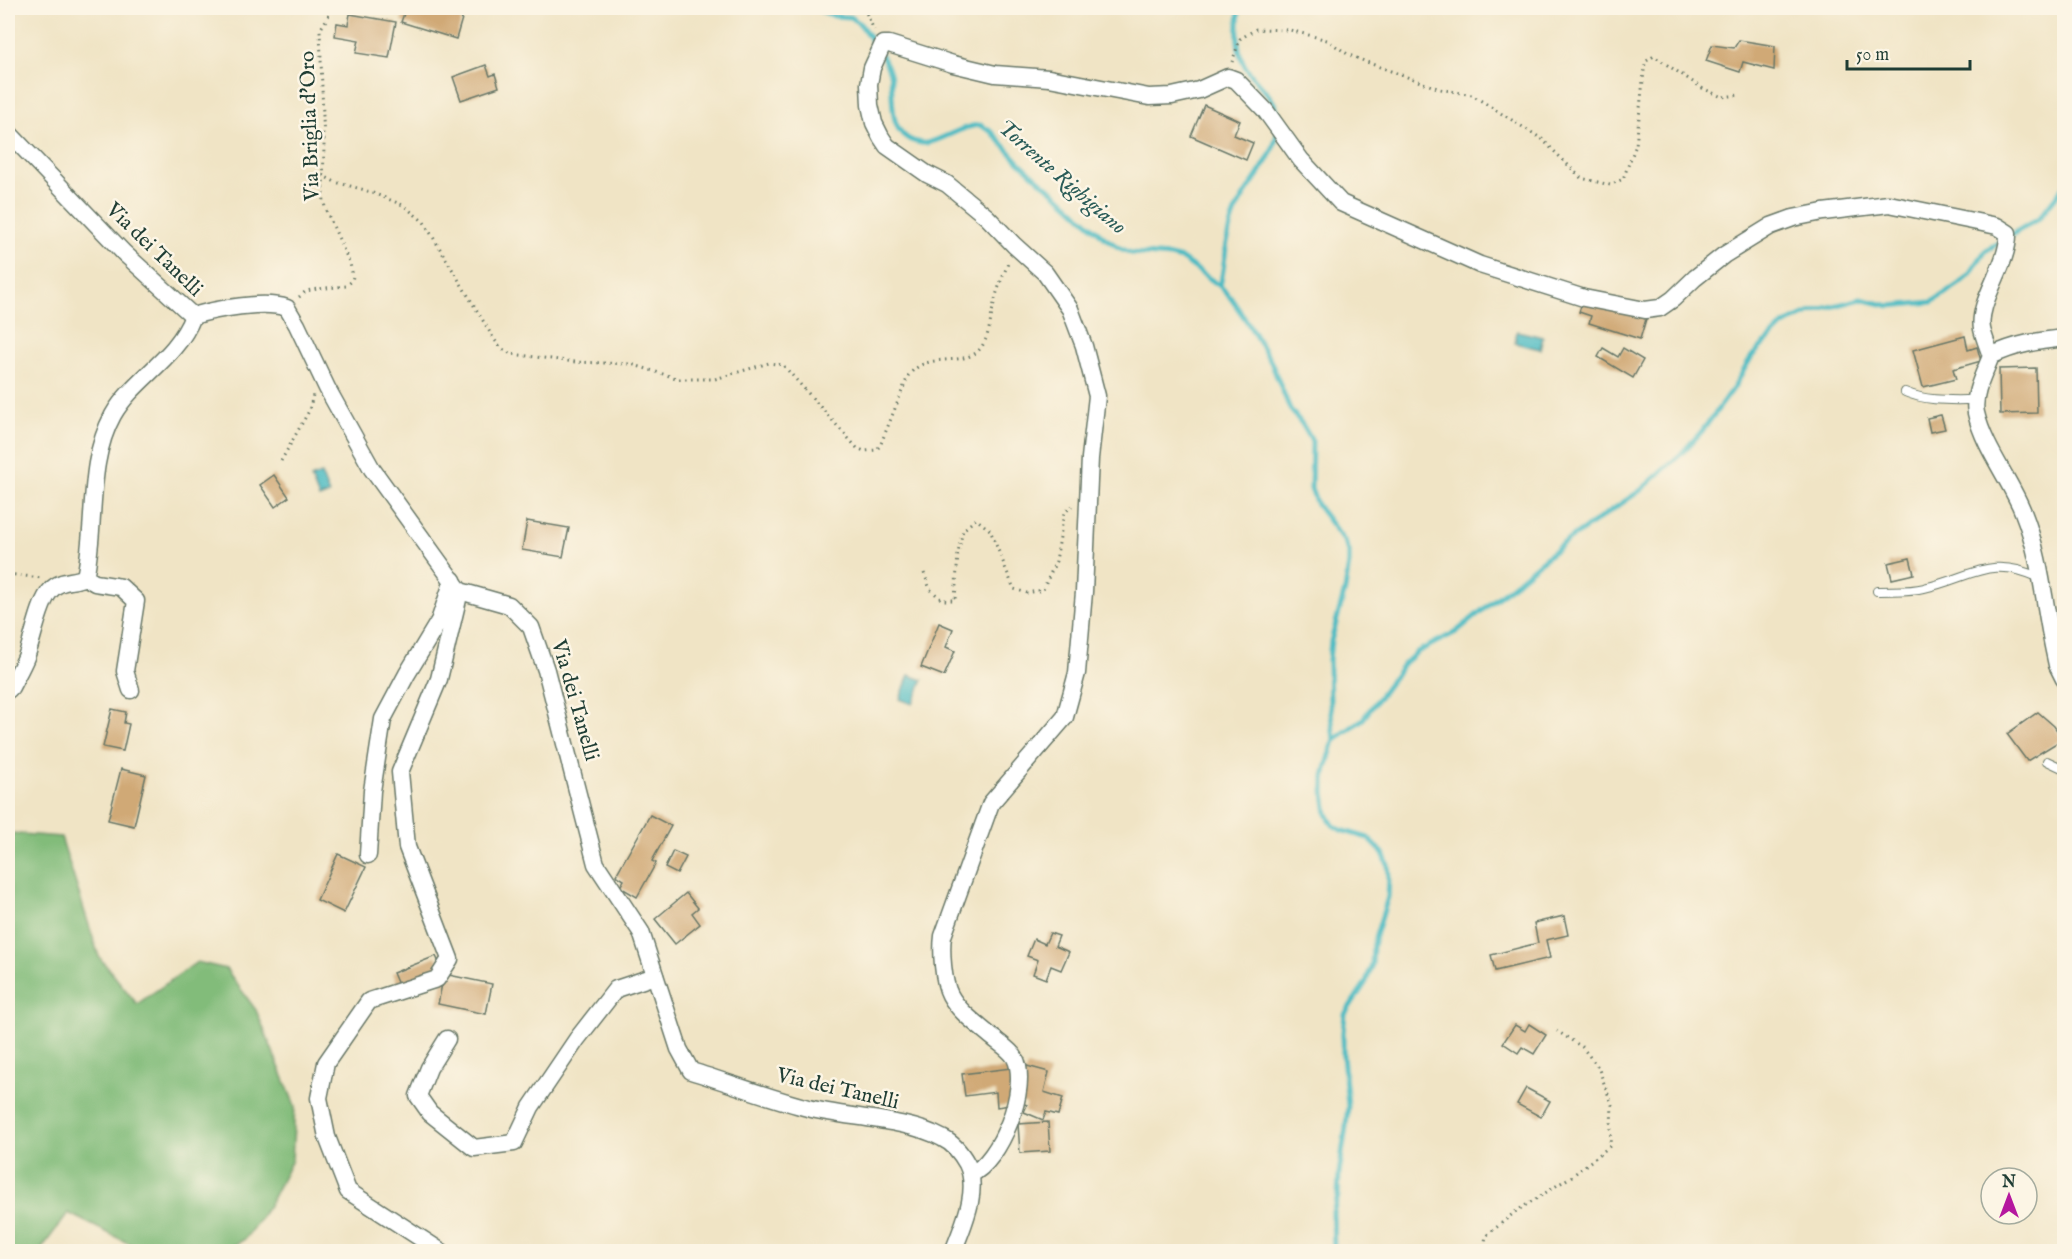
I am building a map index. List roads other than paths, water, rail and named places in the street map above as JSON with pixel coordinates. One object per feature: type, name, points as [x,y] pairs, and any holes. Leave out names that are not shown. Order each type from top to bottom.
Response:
[{"type":"street","points":[[953,1251],[967,1213],[972,1189],[971,1174],[979,1171],[1002,1140],[1013,1114],[1018,1095],[1018,1064],[1014,1055],[967,1016],[950,994],[941,952],[943,936],[991,802],[1065,717],[1077,673],[1084,592],[1090,458],[1097,396],[1084,346],[1070,309],[1044,273],[987,217],[947,184],[927,174],[887,146],[880,137],[870,105],[869,84],[872,68],[883,44],[995,74],[1049,78],[1149,97],[1172,96],[1199,90],[1228,77],[1236,80],[1265,110],[1301,160],[1341,203],[1480,265],[1584,298],[1645,310],[1660,308],[1724,255],[1771,226],[1793,218],[1889,204],[1997,226],[2008,233],[2008,243],[1982,318],[1982,328],[1991,356],[1976,400],[1975,411],[1984,436],[2023,512],[2037,554],[2054,651],[2064,679]]},
{"type":"street","name":"Via dei Tanelli","points":[[8,132],[124,252],[193,316],[213,310],[266,305],[287,308],[372,469],[456,585],[509,605],[531,627],[546,670],[596,864],[641,932],[679,1049],[691,1071],[808,1108],[911,1127],[942,1138],[958,1149],[971,1174]]},
{"type":"street","points":[[85,577],[97,466],[102,444],[113,416],[129,395],[180,341],[193,316]]},
{"type":"street","points":[[1991,356],[2010,346],[2064,338]]},
{"type":"street","points":[[8,690],[26,656],[49,591],[63,581],[85,577],[95,583],[121,587],[136,601],[125,671],[130,690]]},
{"type":"street","points":[[369,855],[372,791],[383,719],[439,621],[456,585]]},
{"type":"street","points":[[442,1251],[348,1191],[327,1137],[319,1098],[326,1063],[369,1001],[437,979],[450,959],[407,847],[400,772],[440,679],[456,585]]},
{"type":"street","points":[[447,1039],[429,1068],[418,1096],[430,1113],[474,1148],[514,1143],[531,1107],[577,1039],[616,989],[655,976]]},
{"type":"lane","points":[[1905,392],[1918,398],[1976,400]]},
{"type":"lane","points":[[1877,591],[1922,589],[1975,571],[1996,567],[2021,569],[2043,579]]},
{"type":"lane","points":[[2047,761],[2064,769]]},
{"type":"water","points":[[1517,331],[1543,337],[1540,349],[1515,343]]},
{"type":"water","points":[[321,474],[329,494],[319,498],[311,478]]},
{"type":"water","points":[[909,675],[923,680],[913,704],[900,699]]},
{"type":"waterway","name":"Torrente Righigiano","points":[[813,8],[834,16],[851,17],[861,25],[877,48]]},
{"type":"waterway","points":[[1239,8],[1238,36],[1241,57],[1248,71],[1275,104],[1279,120]]},
{"type":"waterway","name":"Torrente Righigiano","points":[[882,56],[890,73],[895,121],[904,136],[913,141],[927,143],[980,125],[992,132],[1019,162],[1118,247],[1131,253],[1182,259],[1220,286],[1246,320],[1271,362],[1290,409],[1312,441],[1311,489],[1317,505],[1345,542],[1349,551],[1345,590],[1331,641],[1329,660],[1334,740],[1324,776],[1327,814],[1333,825],[1341,830],[1368,838],[1383,853],[1388,865],[1389,877],[1388,897],[1373,945],[1372,964],[1366,982],[1345,1014],[1343,1056],[1348,1105],[1338,1196],[1333,1212],[1334,1252]]},
{"type":"waterway","points":[[1220,286],[1227,239],[1235,212],[1265,164],[1275,144],[1277,133]]},
{"type":"waterway","points":[[1334,740],[1363,719],[1402,666],[1417,652],[1456,632],[1561,545],[1641,490],[1681,454],[1702,431],[1733,389],[1752,356],[1783,325],[1811,312],[1861,299],[1890,306],[1932,302],[1970,274],[1985,251],[2039,218],[2064,186]]}]
